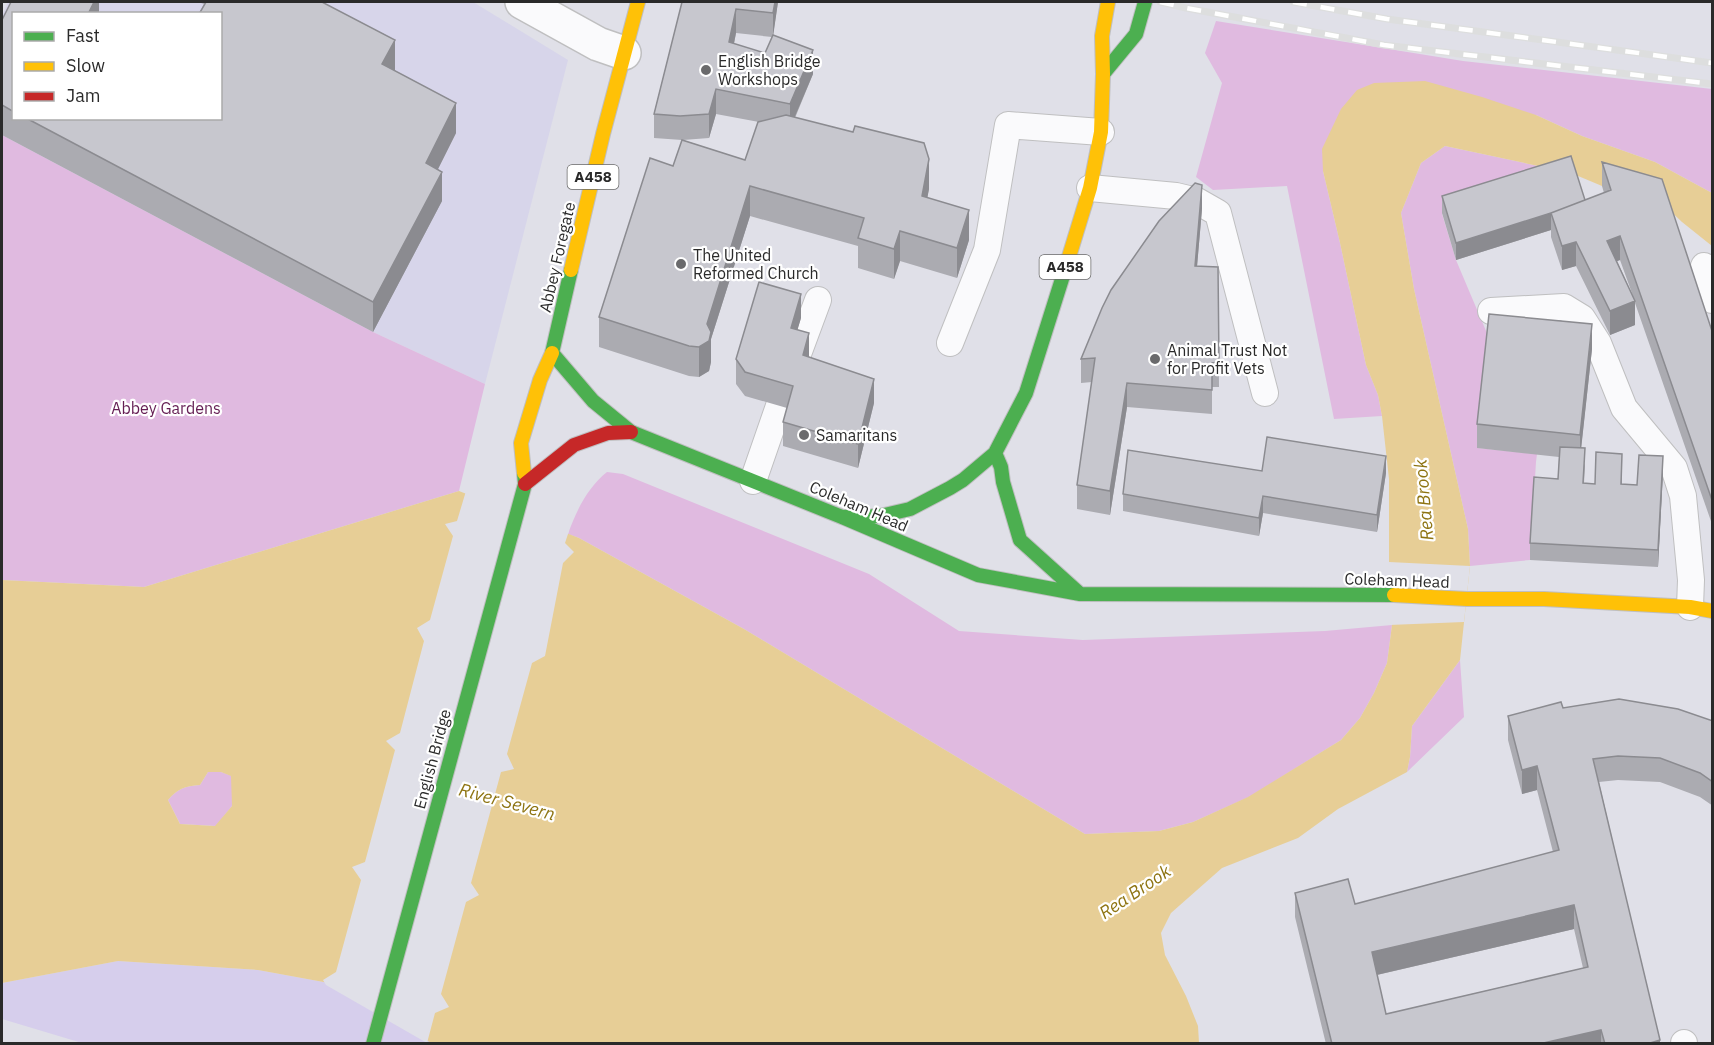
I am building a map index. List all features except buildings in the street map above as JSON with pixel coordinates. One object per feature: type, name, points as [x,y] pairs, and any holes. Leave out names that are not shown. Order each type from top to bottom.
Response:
[{"type":"street","points":[[522,2],[598,45],[624,53]]},
{"type":"street","name":"Abbey Foregate","points":[[523,488],[521,443],[540,380],[552,353],[603,134],[638,2]]},
{"type":"street","name":"A458","points":[[842,517],[880,516],[910,509],[963,480],[996,453],[1026,393],[1090,188],[1101,132],[1102,36],[1108,2]]},
{"type":"street","points":[[1102,74],[1136,34],[1145,2]]},
{"type":"street","name":"Coleham Head","points":[[552,353],[593,400],[631,432],[753,480],[978,575],[1080,594],[1544,598],[1701,609]]},
{"type":"street","name":"Coleham Head","points":[[523,488],[574,445],[608,433],[631,432]]},
{"type":"street","points":[[996,453],[1020,540],[1080,594]]},
{"type":"street","name":"English Bridge","points":[[373,1044],[523,488]]},
{"type":"lane","points":[[950,344],[987,250],[1008,125],[1101,132]]},
{"type":"lane","points":[[1090,188],[1176,196],[1197,201],[1218,213],[1265,393]]},
{"type":"lane","points":[[1704,266],[1713,300]]},
{"type":"lane","points":[[798,354],[818,300]]},
{"type":"lane","points":[[1491,311],[1564,307],[1582,318],[1598,343],[1624,408],[1674,468],[1683,496],[1691,580],[1701,609]]},
{"type":"lane","points":[[753,480],[779,406]]},
{"type":"shaded area","points":[[8,2],[473,2],[568,60],[485,384],[373,332],[2,135],[2,16]]},
{"type":"green space","points":[[1216,21],[1463,61],[1712,89],[1712,193],[1655,162],[1582,136],[1536,115],[1323,171],[1366,365],[1378,395],[1382,416],[1334,419],[1287,186],[1213,190],[1196,177],[1222,83],[1205,53]]},
{"type":"green space","name":"Abbey Gardens","points":[[2,135],[373,332],[485,384],[459,491],[144,587],[2,580]]},
{"type":"green space","points":[[1445,146],[1571,173],[1442,214],[1456,260],[1489,338],[1478,448],[1537,454],[1530,560],[1470,566],[1468,529],[1414,289],[1401,213],[1421,163]]},
{"type":"green space","points":[[607,472],[623,474],[869,574],[959,631],[1083,640],[1325,631],[1392,625],[1387,663],[1360,718],[1341,740],[1249,797],[1193,822],[1159,831],[1085,834],[744,629],[568,534],[583,500]]},
{"type":"green space","points":[[1460,660],[1464,717],[1407,772],[1412,726]]},
{"type":"green space","points":[[208,772],[221,772],[232,776],[232,806],[216,826],[180,824],[168,800],[182,789],[200,785]]},
{"type":"sand","points":[[118,961],[258,970],[329,983],[433,1043],[82,1043],[2,1019],[2,983]]},
{"type":"water","points":[[1425,81],[1482,97],[1536,115],[1582,136],[1655,162],[1712,193],[1712,246],[1662,203],[1602,186],[1571,173],[1445,146],[1421,163],[1401,213],[1414,289],[1468,529],[1470,566],[1460,660],[1412,726],[1407,772],[1338,809],[1298,838],[1222,868],[1171,913],[1161,933],[1165,955],[1198,1026],[1199,1043],[433,1044],[329,983],[258,970],[118,961],[2,983],[2,580],[144,587],[459,491],[579,538],[744,629],[1085,834],[1159,831],[1193,822],[1248,797],[1341,740],[1360,718],[1387,663],[1392,625],[1389,479],[1378,395],[1366,365],[1323,171],[1322,149],[1341,109],[1357,90],[1374,83]],"holes":[[[208,772],[221,772],[231,776],[232,806],[215,826],[180,824],[168,800],[182,789],[200,785]]]},
{"type":"pier","points":[[466,491],[569,531],[565,543],[574,552],[563,563],[545,656],[532,663],[507,754],[514,769],[501,772],[471,883],[479,895],[466,902],[441,994],[449,1007],[435,1013],[427,1043],[326,985],[323,980],[336,972],[361,880],[352,867],[365,862],[395,750],[386,741],[400,733],[424,641],[417,628],[430,620],[453,536],[445,524],[457,521]]},
{"type":"pier","points":[[1389,562],[1470,566],[1464,622],[1389,625]]},
{"type":"railway","points":[[1160,2],[1384,45],[1712,84]]},
{"type":"railway","points":[[1293,2],[1387,19],[1712,63]]},
{"type":"traffic: fast","points":[[1103,74],[1136,34],[1145,2]]},
{"type":"traffic: fast","points":[[571,270],[552,353],[593,401],[631,432],[842,517],[880,516],[910,509],[963,480],[995,453],[1026,393],[1068,260]]},
{"type":"traffic: fast","points":[[995,453],[1001,467],[1003,482],[1020,540],[1080,594]]},
{"type":"traffic: fast","points":[[373,1044],[525,484],[524,473]]},
{"type":"traffic: fast","points":[[842,517],[978,575],[1080,594],[1394,595]]},
{"type":"traffic: slow","points":[[571,270],[603,134],[638,2]]},
{"type":"traffic: slow","points":[[1068,260],[1090,188],[1101,132],[1102,36],[1108,2]]},
{"type":"traffic: slow","points":[[524,473],[521,443],[540,380],[552,353]]},
{"type":"traffic: slow","points":[[1394,595],[1467,599],[1544,599],[1690,607],[1712,611]]},
{"type":"traffic: jam","points":[[525,484],[574,445],[608,433],[631,432]]},
{"type":"place","name":"English Bridge Workshops","points":[[706,70]]},
{"type":"place","name":"The United Reformed Church","points":[[681,264]]},
{"type":"place","name":"Animal Trust Not for Profit Vets","points":[[1155,359]]},
{"type":"place","name":"Samaritans","points":[[804,435]]},
{"type":"water label","name":"Rea Brook","points":[[1424,500]]},
{"type":"water label","name":"River Severn","points":[[507,802]]},
{"type":"water label","name":"Rea Brook","points":[[1135,892]]}]
